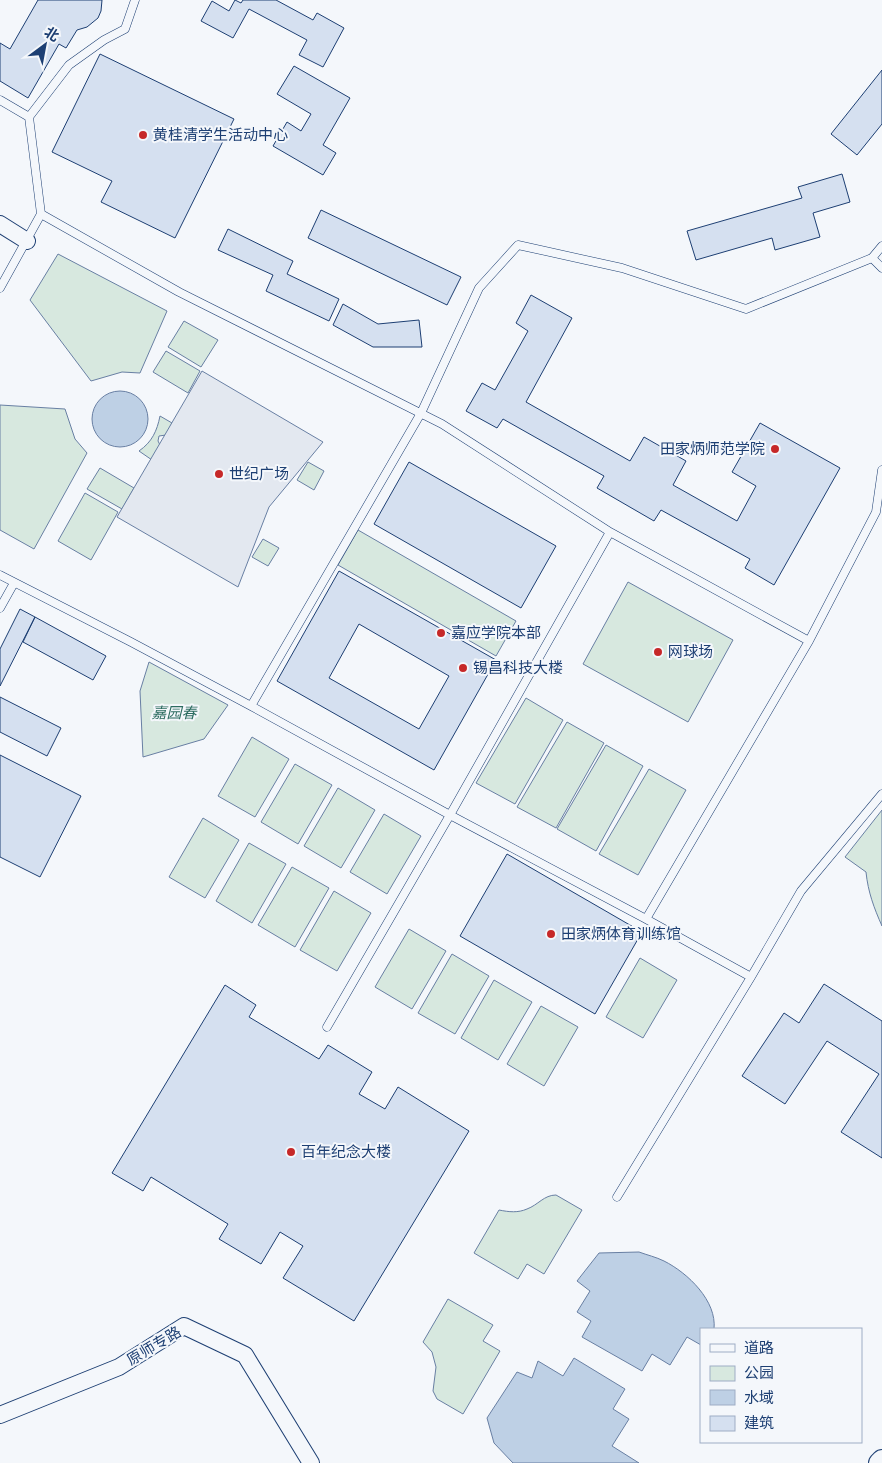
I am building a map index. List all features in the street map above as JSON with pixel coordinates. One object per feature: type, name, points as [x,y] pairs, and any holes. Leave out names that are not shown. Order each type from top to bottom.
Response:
[{"type":"street","points":[[0,224],[27,241]]},
{"type":"street","name":"原师专路","points":[[0,1415],[119,1367],[184,1326],[245,1355],[311,1463]]},
{"type":"street","points":[[879,1463],[882,1460]]},
{"type":"lane","points":[[0,288],[40,214],[29,116],[68,65],[104,40],[125,29],[135,0]]},
{"type":"lane","points":[[0,100],[29,116]]},
{"type":"lane","points":[[40,214],[179,292],[442,424],[610,532],[809,641]]},
{"type":"lane","points":[[250,706],[421,413],[479,288],[518,245],[622,268],[746,309],[872,258],[882,246]]},
{"type":"lane","points":[[872,258],[882,268]]},
{"type":"lane","points":[[646,919],[809,641],[876,512],[882,470]]},
{"type":"lane","points":[[327,1027],[450,815],[610,532]]},
{"type":"lane","points":[[0,576],[250,706],[751,977]]},
{"type":"lane","points":[[0,608],[14,583]]},
{"type":"lane","points":[[617,1197],[801,892],[882,794]]},
{"type":"green space","points":[[58,254],[167,311],[140,373],[122,372],[91,381],[30,300]]},
{"type":"green space","points":[[184,321],[218,340],[201,367],[168,347]]},
{"type":"green space","points":[[166,351],[200,371],[188,393],[153,372]]},
{"type":"green space","points":[[0,405],[65,409],[75,439],[87,453],[34,549],[0,530]]},
{"type":"green space","points":[[160,416],[172,423],[166,435],[159,436],[158,441],[160,445],[152,460],[139,451],[153,436]]},
{"type":"green space","points":[[308,462],[324,471],[314,490],[297,480]]},
{"type":"green space","points":[[100,468],[134,488],[122,509],[87,489]]},
{"type":"green space","points":[[85,493],[118,512],[91,560],[58,541]]},
{"type":"green space","points":[[358,530],[516,621],[496,656],[338,565]]},
{"type":"green space","points":[[263,539],[279,548],[268,566],[252,557]]},
{"type":"green space","name":"网球场","points":[[628,582],[733,640],[688,722],[583,664]]},
{"type":"green space","name":"嘉园春","points":[[149,662],[228,705],[204,739],[143,757],[140,691]]},
{"type":"green space","points":[[526,698],[563,720],[515,804],[476,783]]},
{"type":"green space","points":[[567,722],[604,743],[556,828],[517,807]]},
{"type":"green space","points":[[252,737],[289,759],[255,817],[218,796]]},
{"type":"green space","points":[[606,745],[643,766],[596,851],[557,829]]},
{"type":"green space","points":[[295,764],[332,785],[298,844],[261,822]]},
{"type":"green space","points":[[649,769],[686,790],[638,875],[599,854]]},
{"type":"green space","points":[[338,788],[375,810],[341,868],[304,846]]},
{"type":"green space","points":[[882,810],[882,926],[872,900],[866,872],[845,857]]},
{"type":"green space","points":[[384,814],[421,836],[387,894],[350,872]]},
{"type":"green space","points":[[203,818],[239,840],[205,898],[169,877]]},
{"type":"green space","points":[[249,843],[286,864],[252,923],[216,901]]},
{"type":"green space","points":[[292,867],[329,888],[295,947],[258,925]]},
{"type":"green space","points":[[334,891],[371,913],[337,971],[300,950]]},
{"type":"green space","points":[[409,929],[446,951],[412,1009],[375,987]]},
{"type":"green space","points":[[452,954],[489,976],[455,1034],[418,1013]]},
{"type":"green space","points":[[640,958],[677,980],[643,1038],[606,1017]]},
{"type":"green space","points":[[494,980],[532,1002],[498,1060],[461,1038]]},
{"type":"green space","points":[[541,1006],[578,1027],[544,1086],[507,1064]]},
{"type":"green space","points":[[552,1195],[556,1195],[582,1210],[544,1274],[527,1264],[518,1279],[474,1253],[499,1210],[513,1212],[524,1210]]},
{"type":"green space","points":[[448,1299],[493,1325],[483,1341],[500,1351],[463,1414],[437,1399],[433,1391],[436,1367],[432,1352],[423,1342]]},
{"type":"shaded area","name":"世纪广场","points":[[202,371],[323,442],[269,507],[238,587],[117,517]]},
{"type":"water","points":[[120,391],[131,393],[140,399],[146,408],[148,419],[146,430],[140,439],[131,445],[120,447],[109,445],[100,439],[94,430],[92,419],[94,408],[100,399],[109,393]]},
{"type":"water","points":[[639,1252],[673,1266],[691,1280],[706,1298],[714,1319],[714,1328],[700,1328],[700,1344],[687,1337],[670,1365],[652,1354],[642,1371],[582,1337],[591,1321],[577,1312],[590,1291],[577,1281],[599,1253]]},
{"type":"water","points":[[574,1358],[625,1389],[613,1409],[629,1419],[612,1446],[639,1463],[513,1463],[494,1443],[487,1418],[517,1372],[532,1378],[538,1361],[563,1376]]},
{"type":"building","points":[[38,0],[102,0],[98,18],[87,27],[77,30],[66,48],[59,44],[28,98],[0,81],[0,43],[10,49]]},
{"type":"building","points":[[235,0],[241,3],[243,0],[276,0],[313,20],[317,13],[344,28],[323,67],[299,55],[307,40],[249,9],[233,38],[201,21],[212,1],[229,11]]},
{"type":"building","name":"黄桂清学生活动中心","points":[[100,54],[234,119],[175,238],[101,202],[112,181],[52,152]]},
{"type":"building","points":[[294,66],[350,98],[323,145],[336,153],[323,175],[273,146],[287,122],[301,131],[311,114],[277,94]]},
{"type":"building","points":[[882,70],[882,124],[857,155],[831,134]]},
{"type":"building","points":[[842,174],[850,202],[813,213],[820,237],[775,250],[772,238],[696,260],[687,231],[802,198],[798,187]]},
{"type":"building","points":[[321,210],[461,277],[447,305],[308,238]]},
{"type":"building","points":[[228,229],[293,261],[287,274],[339,299],[329,321],[266,291],[273,275],[218,250]]},
{"type":"building","name":"田家炳师范学院","points":[[531,295],[572,318],[526,402],[630,461],[644,437],[686,461],[673,485],[737,521],[756,486],[732,472],[760,423],[840,468],[774,585],[745,568],[750,559],[661,510],[654,521],[597,488],[604,476],[503,419],[497,428],[466,411],[482,383],[495,390],[528,331],[516,323]]},
{"type":"building","points":[[343,304],[378,324],[419,320],[422,347],[373,347],[333,325]]},
{"type":"building","points":[[409,462],[556,546],[521,608],[374,524]]},
{"type":"building","name":"锡昌科技大楼","points":[[339,571],[496,660],[434,770],[277,681]],"holes":[[[359,624],[449,676],[419,729],[329,678]]]},
{"type":"building","points":[[20,609],[35,617],[0,686],[0,649]]},
{"type":"building","points":[[35,617],[106,656],[93,680],[23,642]]},
{"type":"building","points":[[0,697],[61,728],[47,756],[0,732]]},
{"type":"building","points":[[0,755],[81,796],[40,877],[0,857]]},
{"type":"building","name":"田家炳体育训练馆","points":[[507,854],[642,932],[595,1014],[460,936]]},
{"type":"building","points":[[824,984],[882,1021],[882,1158],[841,1132],[879,1074],[827,1041],[785,1104],[742,1076],[784,1013],[799,1023]]},
{"type":"building","name":"百年纪念大楼","points":[[225,985],[256,1005],[249,1017],[319,1059],[328,1045],[372,1072],[359,1094],[385,1109],[398,1087],[469,1131],[354,1321],[283,1278],[303,1246],[280,1232],[261,1264],[219,1239],[228,1224],[151,1177],[143,1191],[112,1173]]},
{"type":"place","name":"黄桂清学生活动中心","points":[[143,135]]},
{"type":"place","name":"田家炳师范学院","points":[[775,449]]},
{"type":"place","name":"世纪广场","points":[[219,474]]},
{"type":"place","name":"嘉应学院本部","points":[[441,633]]},
{"type":"place","name":"网球场","points":[[658,652]]},
{"type":"place","name":"锡昌科技大楼","points":[[463,668]]},
{"type":"place","name":"田家炳体育训练馆","points":[[551,934]]},
{"type":"place","name":"百年纪念大楼","points":[[291,1152]]}]
